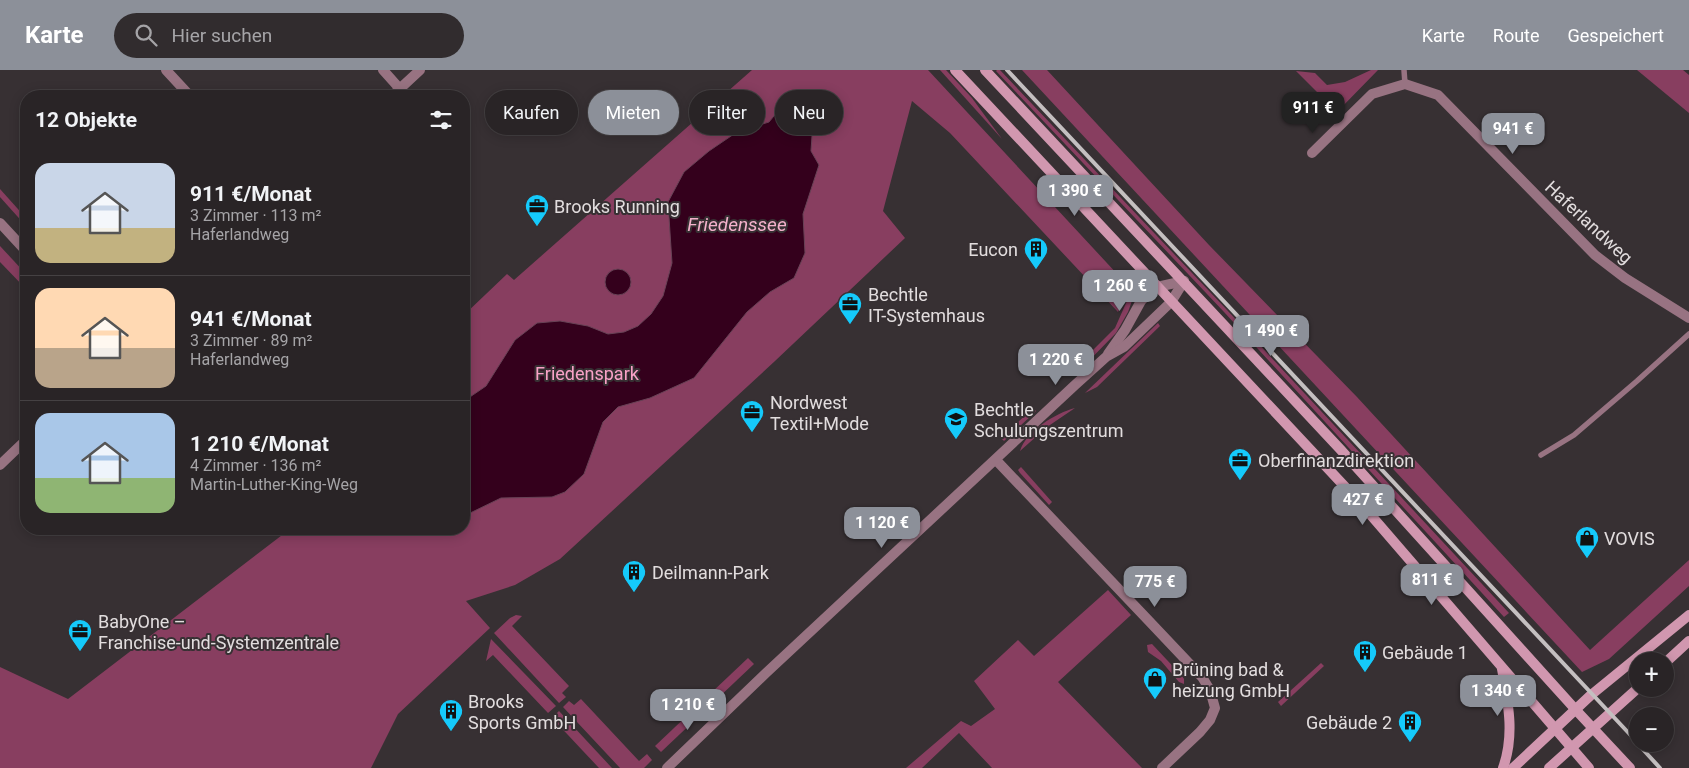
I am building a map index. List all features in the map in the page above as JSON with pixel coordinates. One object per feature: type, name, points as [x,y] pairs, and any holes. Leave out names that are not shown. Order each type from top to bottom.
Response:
[{"type":"main road","points":[[956,70],[1369,514],[1590,768]]},
{"type":"main road","points":[[985,70],[1340,449],[1575,710],[1630,768]]},
{"type":"main road","points":[[1514,768],[1575,710],[1689,615]]},
{"type":"main road","points":[[1674,655],[1689,641]]},
{"type":"main road","points":[[1502,668],[1511,725],[1507,758],[1503,768]]},
{"type":"main road","points":[[1549,768],[1629,696]]},
{"type":"street","points":[[166,70],[184,90]]},
{"type":"street","points":[[383,70],[400,89],[420,70]]},
{"type":"street","points":[[1312,153],[1372,94],[1405,84]]},
{"type":"street","name":"Haferlandweg","points":[[1405,84],[1438,95],[1595,255],[1625,278],[1689,318]]},
{"type":"street","points":[[0,224],[20,245]]},
{"type":"street","points":[[1106,358],[1125,330],[1141,301],[1157,287],[1184,281]]},
{"type":"street","points":[[667,768],[766,673],[1106,358],[1124,347],[1171,302],[1184,281]]},
{"type":"street","points":[[0,465],[20,446]]},
{"type":"street","points":[[996,460],[1202,677],[1210,690],[1215,708],[1210,720],[1162,768]]},
{"type":"lane","points":[[1404,70],[1405,84]]},
{"type":"lane","points":[[1541,455],[1574,434],[1689,334]]},
{"type":"green space","name":"Friedenspark","points":[[752,70],[928,70],[1119,276],[1124,285],[1124,294],[1118,312],[950,133],[912,101],[883,211],[905,238],[560,559],[515,585],[466,601],[490,628],[398,714],[371,768],[0,768],[0,667],[68,699],[282,535],[470,535],[470,309],[507,274],[514,280],[689,126],[689,135],[765,135],[765,90],[729,90]]},
{"type":"green space","points":[[940,70],[946,70],[972,98],[1002,139]]},
{"type":"green space","points":[[997,70],[1000,70],[1227,310],[1509,613],[1504,617],[1224,312]]},
{"type":"green space","points":[[1022,70],[1047,70],[1209,245],[1357,397],[1590,650],[1689,560],[1689,586],[1609,659],[1582,672]]},
{"type":"green space","points":[[1371,70],[1378,70],[1337,112],[1296,71],[1315,73],[1327,85],[1345,82]]},
{"type":"green space","points":[[1637,70],[1683,70],[1689,75],[1689,113]]},
{"type":"green space","points":[[0,189],[20,211],[20,219],[0,197]]},
{"type":"green space","points":[[0,246],[20,268],[20,283],[0,262]]},
{"type":"green space","points":[[1130,294],[1133,298],[1128,312],[1116,333],[1075,375],[1072,371],[1115,328]]},
{"type":"green space","points":[[1158,323],[1160,326],[1097,387],[1085,393]]},
{"type":"green space","points":[[1033,408],[1036,411],[1004,441],[1001,438]]},
{"type":"green space","points":[[1075,408],[1047,427],[1020,451],[1028,437],[1035,430],[1059,414]]},
{"type":"green space","points":[[1021,467],[1052,502],[1049,505],[1020,473],[1018,470]]},
{"type":"green space","points":[[1108,590],[1131,615],[1058,682],[1142,768],[992,768],[959,733],[922,768],[906,768],[961,721],[971,726],[995,709],[974,681],[1018,640],[1034,656]]},
{"type":"green space","points":[[516,615],[522,616],[512,626],[569,686],[562,693],[566,697],[559,703],[494,633]]},
{"type":"green space","points":[[491,639],[556,706],[548,713],[493,655],[486,661]]},
{"type":"green space","points":[[1152,644],[1182,676],[1184,684],[1179,682],[1161,661],[1148,652],[1147,645]]},
{"type":"green space","points":[[748,658],[754,664],[661,752],[655,746]]},
{"type":"green space","points":[[1321,663],[1324,666],[1281,706],[1278,702]]},
{"type":"green space","points":[[581,699],[639,761],[647,754],[652,760],[644,768],[620,768],[563,707],[569,701],[574,705]]},
{"type":"green space","points":[[559,711],[612,768],[599,768],[552,718]]},
{"type":"water","name":"Friedenssee","points":[[775,115],[775,135],[812,135],[811,151],[819,165],[803,214],[805,253],[794,278],[770,292],[747,312],[694,378],[650,398],[618,407],[603,422],[584,474],[565,492],[552,497],[501,498],[470,513],[470,397],[486,386],[515,340],[537,323],[560,321],[588,326],[608,334],[624,332],[638,326],[651,314],[663,296],[672,263],[668,202],[684,172],[709,151],[733,135],[765,135],[765,123],[769,122]]},
{"type":"water","points":[[618,269],[627,273],[631,282],[627,291],[618,295],[609,291],[605,282],[609,273]]},
{"type":"railway","points":[[1007,70],[1629,733]]},
{"type":"railway","points":[[1645,752],[1660,768]]},
{"type":"place","name":"Brooks Running","points":[[537,227]]},
{"type":"place","name":"Eucon","points":[[1036,270]]},
{"type":"place","name":"Bechtle IT-Systemhaus","points":[[850,325]]},
{"type":"place","name":"Nordwest Textil+Mode","points":[[752,433]]},
{"type":"place","name":"Bechtle Schulungszentrum","points":[[956,440]]},
{"type":"place","name":"Oberfinanzdirektion","points":[[1240,481]]},
{"type":"place","name":"VOVIS","points":[[1587,559]]},
{"type":"place","name":"Deilmann-Park","points":[[634,593]]},
{"type":"place","name":"BabyOne – Franchise-und-Systemzentrale","points":[[80,652]]},
{"type":"place","name":"Gebäude 1","points":[[1365,673]]},
{"type":"place","name":"Brüning bad & heizung GmbH","points":[[1155,700]]},
{"type":"place","name":"Brooks Sports GmbH","points":[[451,732]]},
{"type":"place","name":"Gebäude 2","points":[[1410,743]]}]
